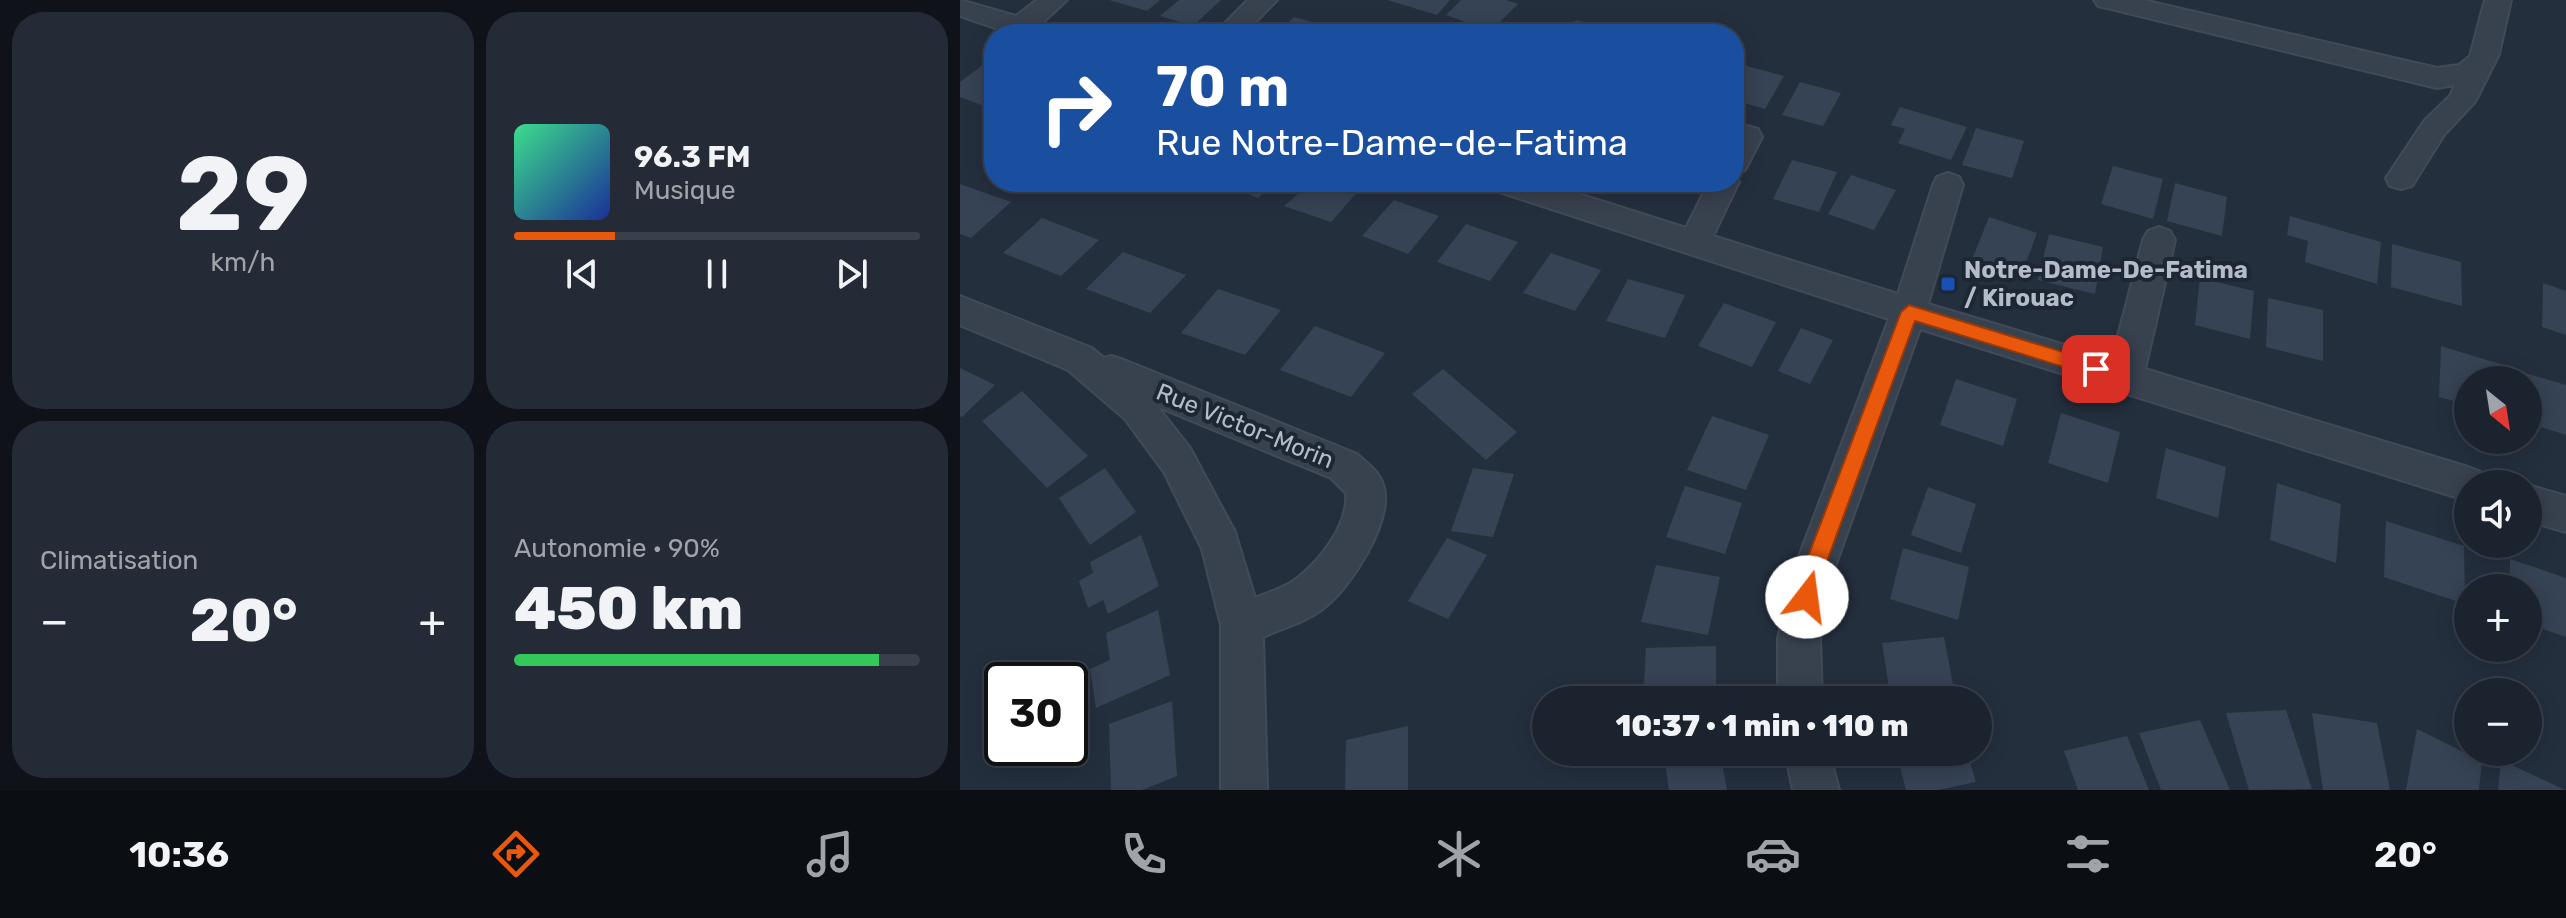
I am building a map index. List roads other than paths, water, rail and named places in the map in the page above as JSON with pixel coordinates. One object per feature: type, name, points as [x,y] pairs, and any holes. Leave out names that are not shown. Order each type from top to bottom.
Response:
[{"type":"street","points":[[1036,24],[1054,0]]},
{"type":"street","points":[[1239,24],[1264,0]]},
{"type":"street","points":[[2107,0],[2437,78],[2459,76],[2478,69]]},
{"type":"street","points":[[2401,178],[2434,128],[2461,102],[2487,53],[2498,0]]},
{"type":"street","points":[[960,7],[1013,24]]},
{"type":"street","points":[[1800,686],[1799,639],[1812,575],[1909,312],[1948,185]]},
{"type":"street","points":[[1535,192],[1909,312],[2454,480]]},
{"type":"street","points":[[1694,243],[1719,192]]},
{"type":"street","points":[[2125,378],[2159,240]]},
{"type":"street","name":"Rue Victor-Morin","points":[[960,310],[1344,466],[1365,486],[1367,510],[1335,570],[1309,595],[1242,625],[1221,545],[1177,460],[1138,408],[1080,359]]},
{"type":"street","points":[[2542,507],[2566,514]]},
{"type":"street","points":[[1242,625],[1244,790]]},
{"type":"street","points":[[1810,766],[1816,790]]},
{"type":"place","name":"Notre-Dame-De-Fatima / Kirouac","points":[[1948,284]]}]
